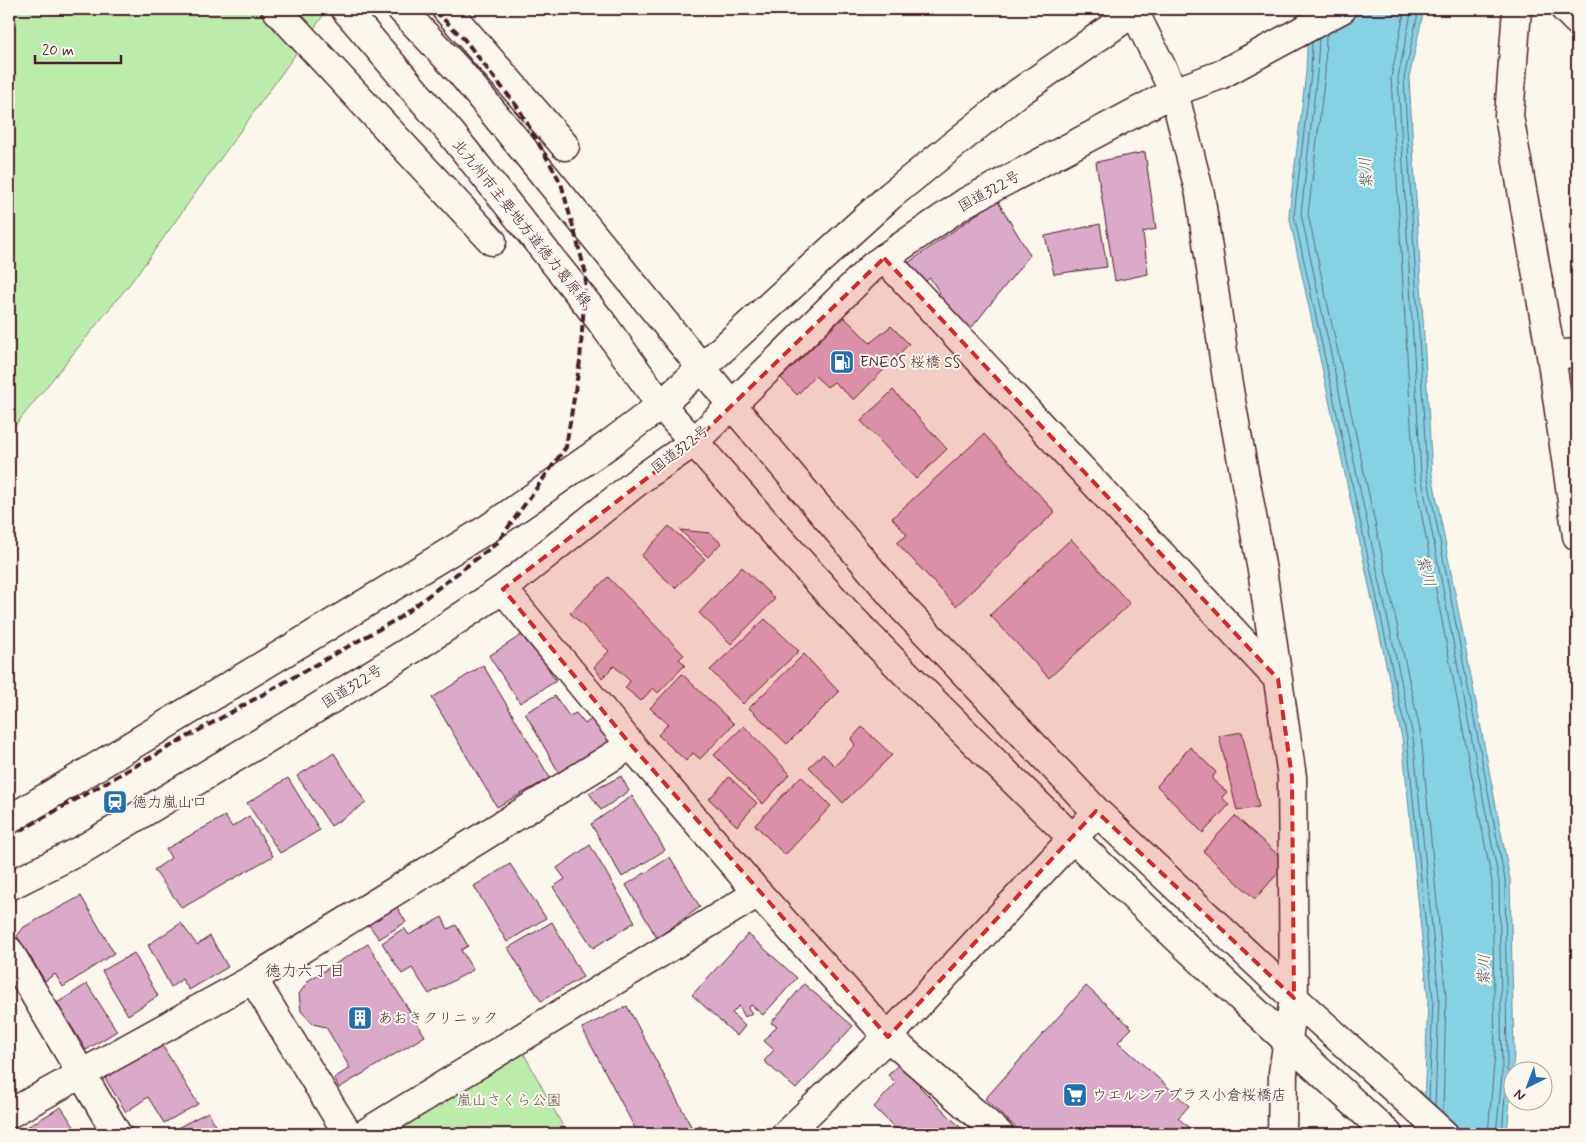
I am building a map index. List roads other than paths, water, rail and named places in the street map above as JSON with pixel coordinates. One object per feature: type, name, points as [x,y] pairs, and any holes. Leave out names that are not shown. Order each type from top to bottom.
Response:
[{"type":"main road","points":[[276,9],[492,241]]},
{"type":"main road","name":"北九州市主要地方道徳力葛原線","points":[[345,9],[450,132],[600,320],[661,405],[864,631],[1074,839],[1287,1043],[1388,1134]]},
{"type":"main road","points":[[401,9],[461,72],[732,405],[902,608],[1096,811],[1294,998],[1444,1134]]},
{"type":"main road","points":[[446,9],[565,146]]},
{"type":"main road","name":"国道322号","points":[[9,886],[83,849],[286,727],[419,645],[503,589],[642,478],[694,442],[874,265],[966,202],[1174,92],[1220,75],[1342,9]]},
{"type":"main road","points":[[1517,9],[1509,116],[1564,354],[1577,536]]},
{"type":"main road","points":[[1566,9],[1577,21]]},
{"type":"main road","points":[[9,820],[489,528],[661,405],[890,196],[1018,93],[1134,10],[1174,92],[1200,194],[1227,379],[1263,576],[1292,777],[1294,998],[1287,1043],[1282,1134]]},
{"type":"main road","points":[[884,258],[1278,679]]},
{"type":"main road","points":[[503,589],[631,745],[758,893],[888,1037],[999,1134]]},
{"type":"main road","points":[[9,1114],[254,979],[631,745]]},
{"type":"main road","points":[[786,1134],[888,1037],[1074,839],[1096,811]]},
{"type":"main road","points":[[364,1134],[758,893]]},
{"type":"main road","points":[[9,951],[117,1134]]},
{"type":"main road","points":[[254,979],[348,1134]]},
{"type":"water","name":"紫川","points":[[1309,9],[1424,9],[1409,78],[1432,474],[1510,879],[1514,1054],[1513,1060],[1504,1060],[1504,1110],[1509,1110],[1507,1134],[1423,1134],[1428,999],[1402,738],[1289,215],[1306,72]]},
{"type":"railway","points":[[9,837],[399,618],[497,543],[566,447],[580,361],[586,274],[561,183],[519,109],[464,39],[433,9]]},
{"type":"place","name":"ENEOS 桜橋 SS","points":[[842,362]]},
{"type":"place","name":"徳力嵐山口","points":[[115,802]]},
{"type":"place","name":"あおきクリニック","points":[[360,1018]]},
{"type":"place","name":"ウエルシアプラス小倉桜橋店","points":[[1075,1095]]},
{"type":"district","name":"徳力六丁目","points":[[305,970]]},
{"type":"park label","name":"嵐山さくら公園","points":[[509,1100]]}]
